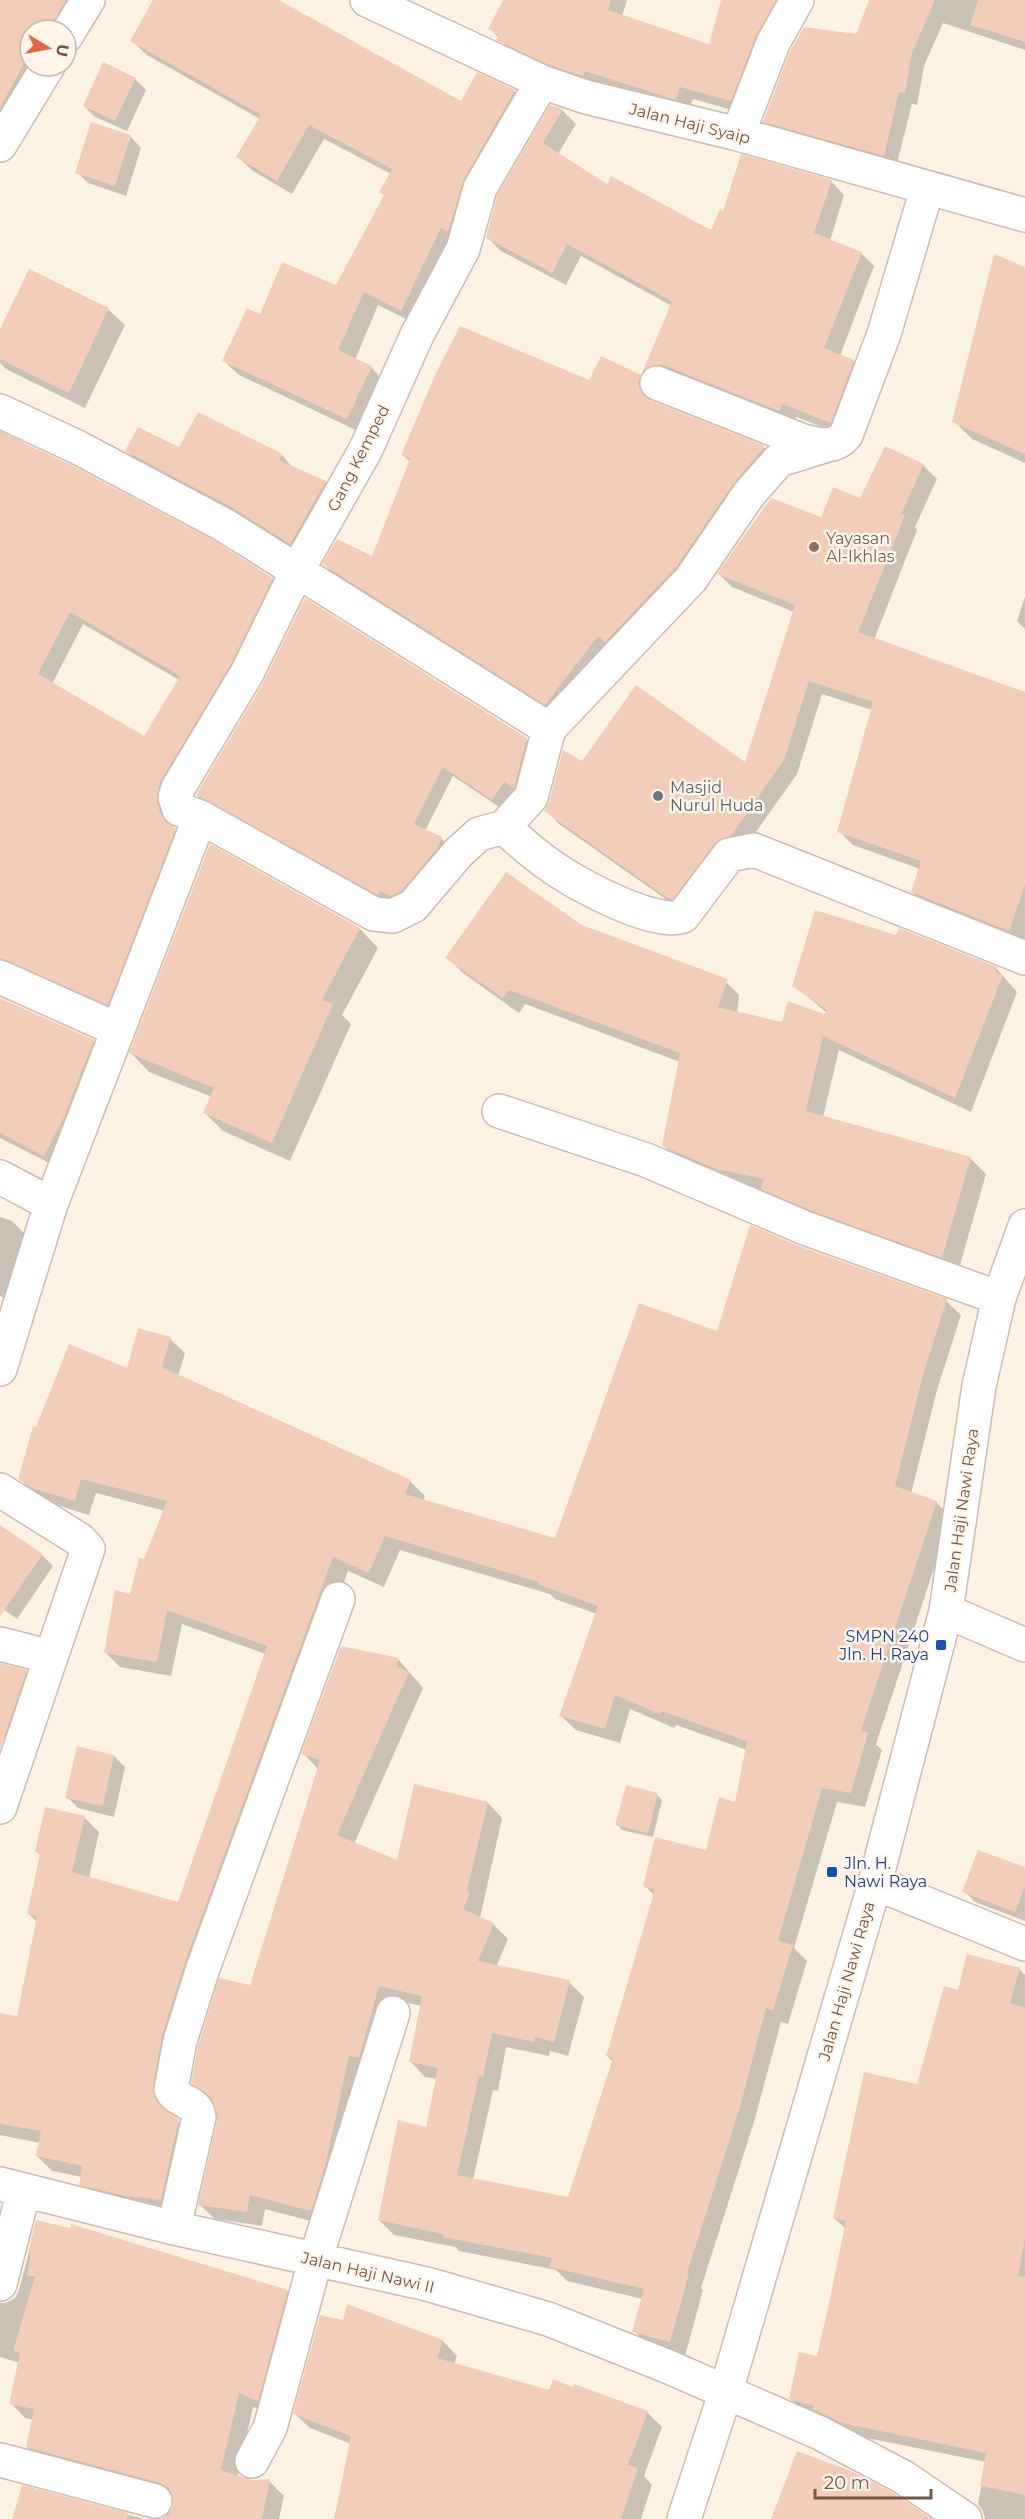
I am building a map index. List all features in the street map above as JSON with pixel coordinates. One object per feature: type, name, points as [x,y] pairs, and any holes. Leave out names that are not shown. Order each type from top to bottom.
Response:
[{"type":"street","points":[[77,18],[88,0]]},
{"type":"street","name":"Jalan Haji Syaip","points":[[367,0],[542,82],[586,97],[738,134],[1025,215]]},
{"type":"street","points":[[738,134],[773,43],[797,0]]},
{"type":"street","points":[[2,138],[40,78]]},
{"type":"street","name":"Gang Kemped","points":[[200,817],[179,809],[176,797],[178,788],[247,673],[298,569],[365,451],[417,335],[463,249],[473,204],[480,188],[542,82]]},
{"type":"street","points":[[0,1369],[51,1204],[116,1029],[200,817],[374,914],[393,916],[412,906],[459,852],[479,834],[504,827],[531,797],[549,729],[691,579],[749,494],[779,460],[840,442],[846,435],[884,334],[927,189]]},
{"type":"street","points":[[657,383],[785,436],[825,445]]},
{"type":"street","points":[[0,411],[77,447],[224,525],[298,569],[512,708],[549,729]]},
{"type":"street","points":[[504,827],[555,869],[656,917],[675,920],[683,916],[729,855],[754,850],[1025,958]]},
{"type":"street","points":[[0,977],[116,1029]]},
{"type":"street","points":[[499,1111],[646,1160],[805,1228],[999,1298]]},
{"type":"street","points":[[0,1177],[51,1204]]},
{"type":"street","name":"Jalan Haji Nawi Raya","points":[[684,2519],[726,2391],[875,1883],[946,1611],[979,1386],[999,1298],[1024,1234]]},
{"type":"street","points":[[0,1490],[80,1540],[88,1549],[0,1807]]},
{"type":"street","points":[[174,2228],[199,2117],[195,2107],[173,2094],[171,2089],[180,2041],[203,1968],[338,1599]]},
{"type":"street","points":[[946,1611],[1025,1645]]},
{"type":"street","points":[[0,1644],[51,1657]]},
{"type":"street","points":[[875,1883],[1025,1944]]},
{"type":"street","points":[[252,2461],[270,2428],[315,2261],[393,2013]]},
{"type":"street","points":[[0,2284],[12,2187]]},
{"type":"street","name":"Jalan Haji Nawi II","points":[[12,2187],[315,2261],[427,2284],[548,2319],[726,2391],[820,2433],[892,2471],[965,2519]]},
{"type":"street","points":[[0,2460],[155,2502]]},
{"type":"building","points":[[0,0],[66,0],[56,18],[18,18],[18,74],[0,108]]},
{"type":"building","points":[[153,0],[279,0],[461,101],[477,72],[515,90],[464,179],[447,232],[441,228],[401,311],[364,292],[338,350],[372,366],[347,419],[222,361],[247,308],[260,314],[282,262],[336,285],[384,195],[379,192],[392,169],[309,125],[277,181],[236,157],[261,115],[130,41]]},
{"type":"building","points":[[503,0],[611,0],[608,10],[709,44],[721,0],[776,0],[756,36],[731,101],[680,87],[676,100],[585,71],[583,76],[549,65],[496,40],[499,35],[488,29]]},
{"type":"building","points":[[869,0],[935,0],[912,53],[905,93],[899,92],[884,156],[763,122],[790,51],[804,27],[856,34]]},
{"type":"building","points":[[978,0],[1025,0],[1025,42],[970,25]]},
{"type":"building","points":[[103,62],[136,78],[115,121],[83,106]]},
{"type":"building","points":[[550,105],[563,109],[543,143],[607,184],[611,176],[711,230],[720,209],[723,211],[741,154],[832,180],[814,233],[862,252],[824,348],[854,360],[831,423],[782,404],[779,411],[663,365],[654,365],[642,373],[672,301],[567,244],[552,273],[486,238],[497,195]]},
{"type":"building","points":[[91,122],[131,135],[115,186],[75,173]]},
{"type":"building","points":[[994,254],[1025,267],[1025,454],[952,422]]},
{"type":"building","points":[[29,269],[109,308],[69,393],[0,359],[0,329]]},
{"type":"building","points":[[460,326],[589,380],[601,356],[641,375],[639,386],[642,394],[650,400],[765,446],[734,483],[676,567],[605,642],[598,636],[545,705],[322,564],[337,539],[372,556],[410,459],[401,455],[436,373]]},
{"type":"building","points":[[198,412],[283,454],[279,460],[326,481],[290,544],[233,508],[125,451],[138,427],[179,447]]},
{"type":"building","points":[[0,432],[69,464],[215,541],[273,578],[231,664],[160,782],[157,802],[161,815],[166,822],[176,828],[108,1005],[0,959]],"holes":[[[70,612],[180,676],[144,736],[38,674]]]},
{"type":"building","points":[[885,446],[924,464],[901,514],[905,515],[858,632],[1025,692],[1025,885],[1009,931],[911,892],[921,861],[837,832],[873,702],[809,681],[784,760],[731,836],[714,844],[673,899],[669,899],[544,811],[549,802],[563,750],[582,761],[636,685],[745,762],[795,605],[717,574],[771,498],[821,517],[833,487],[860,498]]},
{"type":"building","points":[[305,598],[527,738],[514,788],[504,782],[492,800],[443,767],[414,824],[442,837],[436,850],[401,891],[391,896],[380,891],[378,895],[196,795],[263,683]]},
{"type":"building","points":[[210,844],[360,928],[322,1000],[333,1004],[272,1143],[203,1113],[214,1088],[129,1053]]},
{"type":"building","points":[[506,872],[582,925],[728,979],[718,1007],[782,1022],[788,1001],[824,1014],[827,1010],[792,986],[815,910],[896,935],[899,928],[997,967],[995,972],[1003,975],[955,1098],[823,1036],[806,1111],[971,1157],[942,1258],[812,1211],[761,1189],[764,1179],[716,1169],[662,1146],[680,1053],[509,990],[503,998],[445,958]]},
{"type":"building","points":[[0,998],[94,1040],[64,1117],[44,1156],[0,1133]]},
{"type":"building","points":[[750,1225],[799,1246],[947,1299],[923,1375],[895,1486],[937,1501],[861,1731],[868,1733],[851,1793],[822,1788],[778,1941],[793,1945],[773,2010],[766,2008],[740,2107],[687,2273],[689,2274],[670,2342],[632,2332],[644,2289],[550,2267],[552,2258],[443,2237],[443,2234],[378,2220],[398,2120],[426,2127],[438,2068],[409,2062],[422,1996],[379,1986],[359,2058],[349,2056],[325,2167],[311,2211],[250,2195],[247,2212],[198,2205],[217,2121],[216,2107],[210,2097],[191,2083],[198,2046],[219,1978],[250,1985],[320,1760],[301,1754],[341,1646],[399,1658],[397,1667],[409,1672],[337,1835],[397,1860],[414,1784],[488,1802],[467,1891],[470,1892],[463,1909],[494,1923],[478,1961],[570,1980],[554,2042],[535,2037],[534,2042],[492,2033],[483,2077],[479,2076],[457,2175],[568,2197],[613,2058],[606,2056],[655,1889],[643,1887],[655,1837],[706,1850],[719,1797],[735,1802],[747,1741],[661,1711],[660,1714],[615,1695],[605,1729],[559,1716],[598,1606],[538,1584],[539,1582],[385,1536],[369,1573],[333,1557],[185,1962],[162,2036],[153,2086],[158,2103],[179,2119],[161,2200],[125,2196],[79,2185],[82,2166],[36,2156],[41,2131],[0,2124],[0,2013],[17,2016],[37,1916],[27,1914],[40,1854],[35,1852],[45,1807],[85,1816],[72,1872],[178,1902],[267,1646],[167,1610],[157,1662],[104,1653],[115,1590],[130,1594],[139,1558],[144,1559],[167,1501],[81,1479],[75,1501],[34,1489],[18,1479],[33,1426],[36,1427],[69,1344],[127,1368],[138,1328],[171,1337],[162,1367],[411,1480],[405,1494],[555,1538],[639,1303],[717,1331]]},
{"type":"building","points":[[0,1525],[43,1554],[0,1616]]},
{"type":"building","points":[[0,1663],[27,1670],[0,1749]]},
{"type":"building","points":[[77,1746],[114,1755],[103,1806],[65,1798]]},
{"type":"building","points":[[626,1785],[658,1793],[648,1833],[615,1825]]},
{"type":"building","points":[[978,1850],[1025,1867],[1025,1886],[1015,1912],[962,1892]]},
{"type":"building","points":[[967,1954],[1020,1968],[1010,2003],[1025,2008],[1025,2238],[1018,2276],[1025,2277],[1025,2495],[980,2486],[986,2453],[842,2423],[813,2409],[814,2406],[789,2399],[799,2352],[817,2356],[846,2221],[833,2218],[864,2072],[917,2084],[944,1986],[958,1990]]},
{"type":"building","points":[[36,2220],[70,2228],[71,2224],[288,2290],[258,2401],[239,2393],[221,2470],[252,2480],[270,2479],[262,2519],[161,2519],[169,2514],[173,2506],[173,2497],[169,2488],[160,2483],[26,2447],[34,2409],[9,2404],[20,2353],[13,2351],[35,2276],[27,2276],[31,2252],[28,2252]]},
{"type":"building","points":[[347,2304],[443,2340],[437,2358],[549,2390],[553,2379],[573,2387],[574,2384],[648,2411],[628,2465],[638,2468],[621,2519],[334,2519],[351,2436],[293,2414],[320,2315],[343,2320]]},
{"type":"building","points":[[797,2451],[851,2471],[893,2493],[932,2519],[771,2519]]},
{"type":"building","points":[[22,2485],[128,2513],[127,2519],[12,2519]]},
{"type":"place","name":"Yayasan Al-Ikhlas","points":[[814,547]]},
{"type":"place","name":"Masjid Nurul Huda","points":[[658,796]]},
{"type":"place","name":"SMPN 240 Jln. H. Raya","points":[[941,1645]]},
{"type":"place","name":"Jln. H. Nawi Raya","points":[[832,1872]]}]
